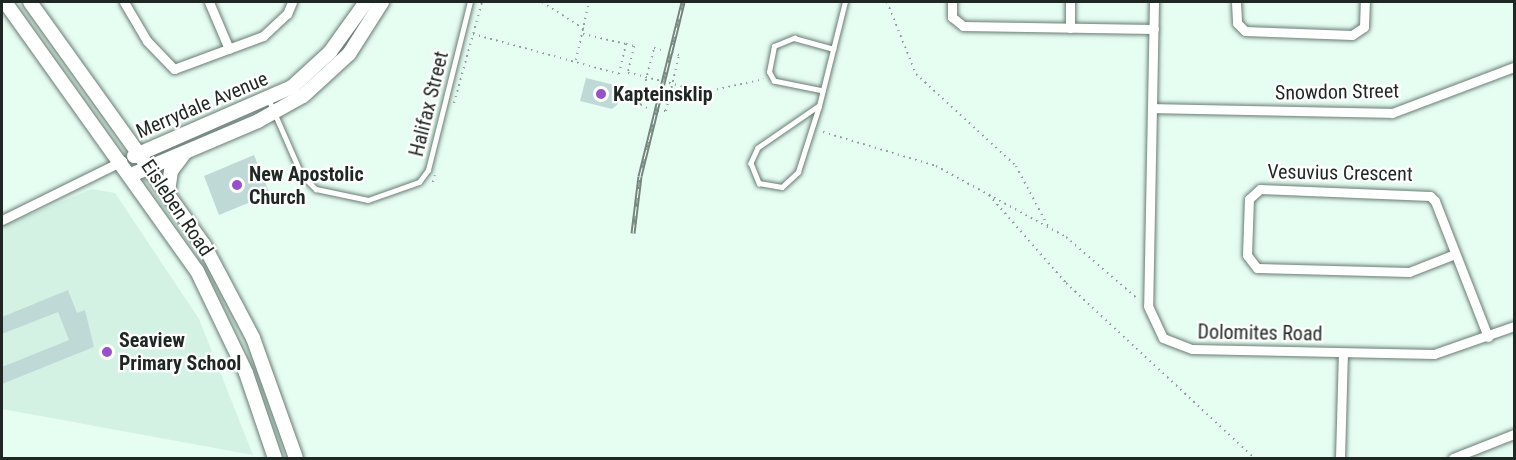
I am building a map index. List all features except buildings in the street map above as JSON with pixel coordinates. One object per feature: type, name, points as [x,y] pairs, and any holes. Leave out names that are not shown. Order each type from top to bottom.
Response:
[{"type":"main road","name":"Eisleben Road","points":[[5,2],[122,161],[207,290],[246,373],[272,458]]},
{"type":"main road","name":"Eisleben Road","points":[[30,2],[151,166],[239,309],[284,415],[296,459]]},
{"type":"main road","name":"Merrydale Avenue","points":[[122,161],[269,100],[330,52],[366,2]]},
{"type":"main road","name":"Merrydale Avenue","points":[[131,175],[276,113],[325,79],[355,46],[382,2]]},
{"type":"main road","points":[[168,192],[171,171],[185,153]]},
{"type":"street","points":[[123,2],[169,67],[181,68],[272,31],[292,2]]},
{"type":"street","points":[[209,2],[229,49]]},
{"type":"street","points":[[952,2],[952,17],[963,26],[1154,29]]},
{"type":"street","points":[[1070,2],[1070,28]]},
{"type":"street","name":"Dolomites Road","points":[[1154,2],[1148,300],[1158,332],[1185,348],[1440,354],[1515,326]]},
{"type":"street","points":[[1236,2],[1237,23],[1245,31],[1352,35],[1364,27],[1365,2]]},
{"type":"street","name":"Snowdon Street","points":[[1152,108],[1397,112],[1515,67]]},
{"type":"street","points":[[2,220],[107,171],[122,161]]},
{"type":"street","points":[[107,171],[131,175]]},
{"type":"street","name":"Vesuvius Crescent","points":[[1455,254],[1409,272],[1257,268],[1247,255],[1249,199],[1260,189],[1426,194],[1434,201],[1488,337]]},
{"type":"street","points":[[1340,459],[1343,353]]},
{"type":"street","points":[[1453,459],[1515,434]]},
{"type":"lane","name":"Halifax Street","points":[[269,100],[302,175],[316,189],[368,200],[419,182],[428,170],[470,2]]},
{"type":"lane","points":[[819,106],[758,148],[751,163],[759,183],[777,188],[795,177],[819,106],[845,2]]},
{"type":"lane","points":[[823,91],[771,77],[779,40],[794,38],[834,49]]},
{"type":"path","points":[[453,107],[482,2]]},
{"type":"path","points":[[543,2],[584,29]]},
{"type":"path","points":[[576,61],[589,2]]},
{"type":"path","points":[[887,2],[916,74],[1016,166],[1049,228]]},
{"type":"path","points":[[474,34],[619,74],[626,44]]},
{"type":"path","points":[[583,34],[634,46],[628,73],[705,92],[771,77]]},
{"type":"path","points":[[647,108],[640,104],[654,48],[661,50]]},
{"type":"path","points":[[658,111],[666,111],[679,55],[673,53]]},
{"type":"path","points":[[823,132],[936,166],[1049,228],[1137,300],[1148,300]]},
{"type":"path","points":[[433,182],[438,164]]},
{"type":"path","points":[[989,195],[1066,283],[1254,459]]},
{"type":"shaded area","name":"Seaview Primary School","points":[[92,189],[115,193],[199,319],[253,455],[2,409],[2,226]]},
{"type":"railway","points":[[633,233],[640,176],[683,2]]},
{"type":"place","name":"Kapteinsklip","points":[[601,94]]},
{"type":"place","name":"New Apostolic Church","points":[[237,185]]},
{"type":"place","name":"Seaview Primary School","points":[[107,352]]}]
